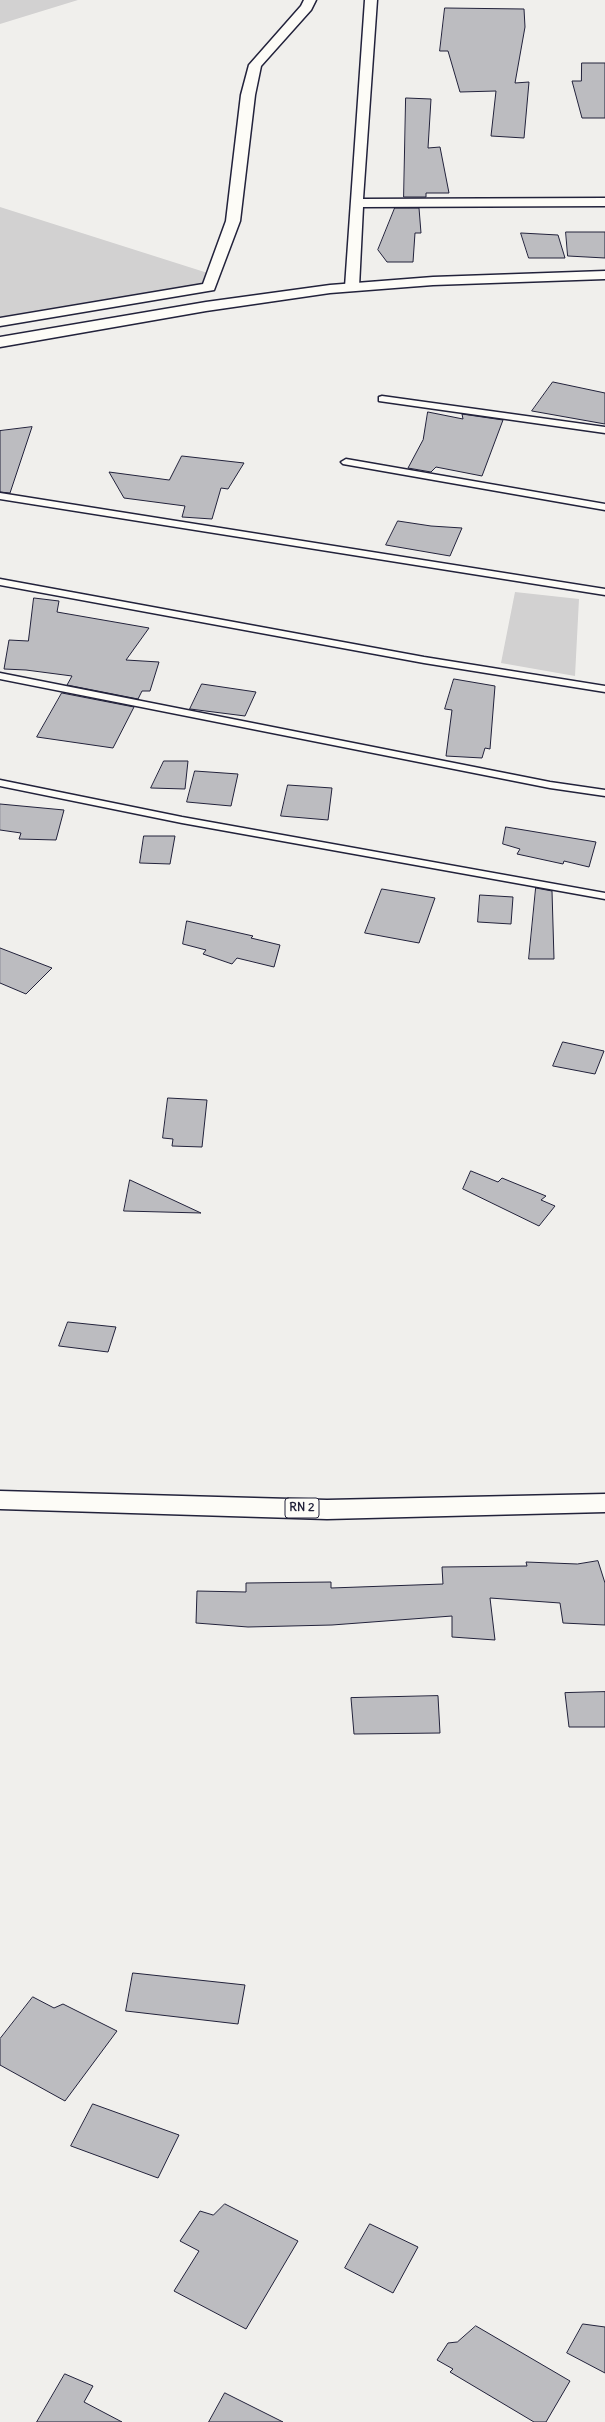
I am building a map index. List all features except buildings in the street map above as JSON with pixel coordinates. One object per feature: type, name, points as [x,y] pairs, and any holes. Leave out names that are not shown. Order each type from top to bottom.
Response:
[{"type":"main road","points":[[0,322],[209,287],[233,221],[248,95],[255,65],[307,7],[310,0]]},
{"type":"main road","points":[[352,287],[356,203],[371,0]]},
{"type":"main road","points":[[356,203],[605,202]]},
{"type":"main road","points":[[0,342],[185,310],[352,287],[422,281],[605,275]]},
{"type":"main road","name":"RN 2","points":[[0,1500],[48,1500],[235,1508],[429,1508],[605,1503]]},
{"type":"lane","points":[[382,398],[605,430]]},
{"type":"lane","points":[[346,462],[605,507]]},
{"type":"lane","points":[[0,496],[605,592]]},
{"type":"lane","points":[[0,582],[424,660],[605,689]]},
{"type":"lane","points":[[0,676],[550,785],[605,793]]},
{"type":"lane","points":[[0,783],[190,821],[605,896]]},
{"type":"shaded area","points":[[0,0],[78,0],[0,24]]},
{"type":"shaded area","points":[[0,207],[214,275],[209,287],[0,322]]},
{"type":"shaded area","points":[[515,592],[579,599],[575,676],[501,663]]}]
